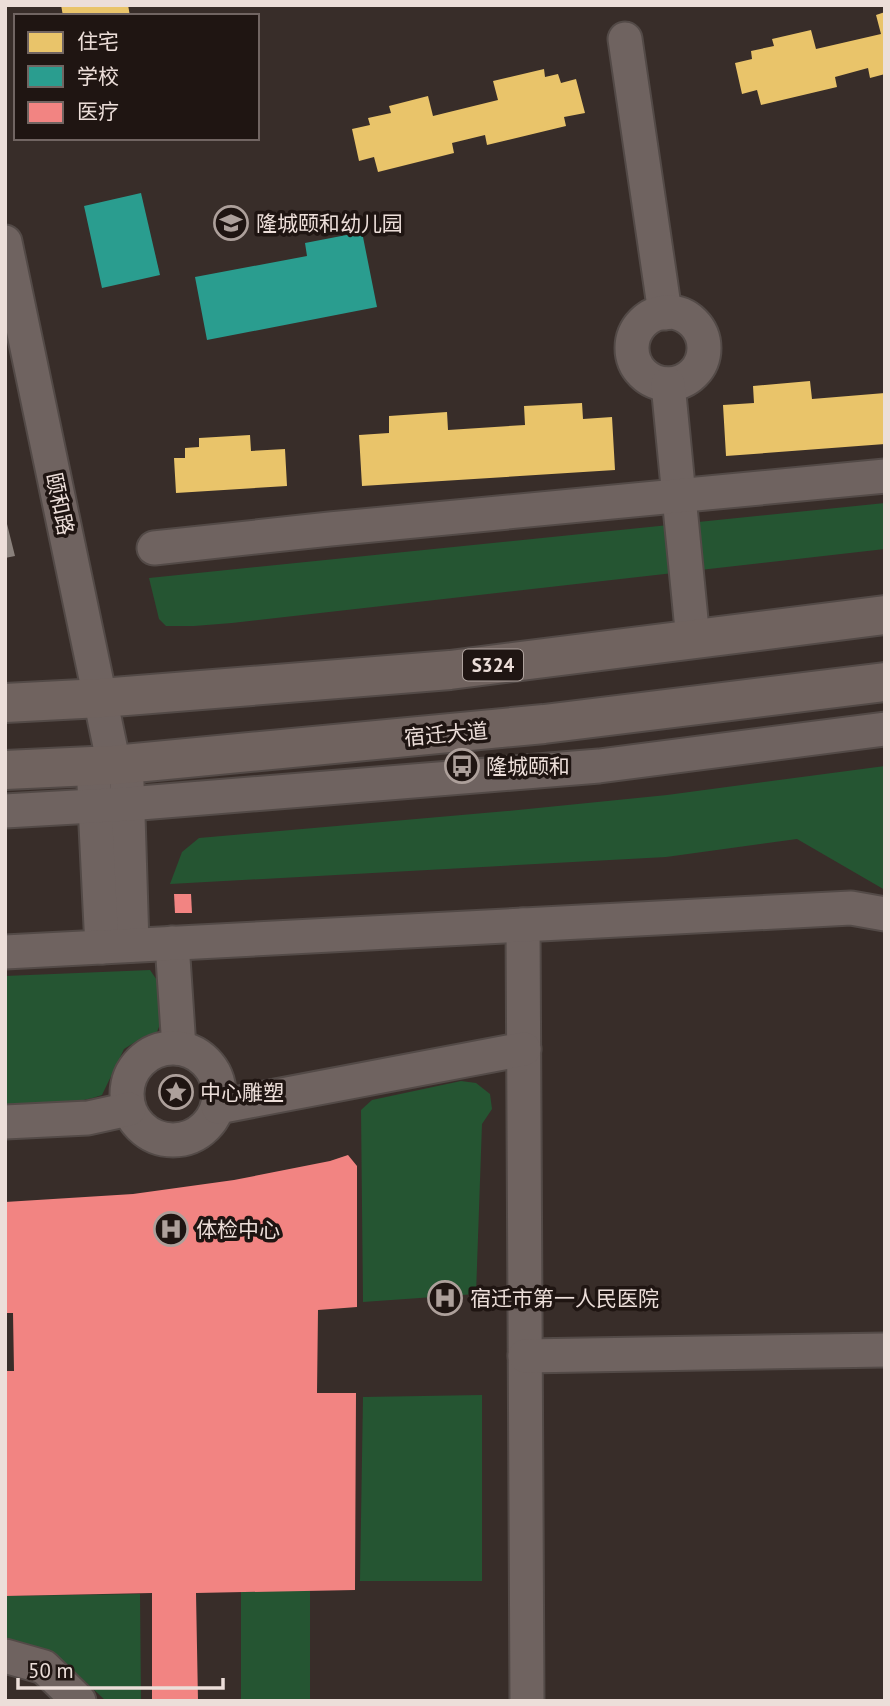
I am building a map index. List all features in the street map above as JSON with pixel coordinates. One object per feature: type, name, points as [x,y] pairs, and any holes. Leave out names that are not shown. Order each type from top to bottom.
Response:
[{"type":"main road","name":"S324","points":[[5,703],[450,670],[885,615]]},
{"type":"main road","name":"宿迁大道","points":[[5,771],[111,765],[581,721],[885,682]]},
{"type":"street","points":[[625,39],[666,313]]},
{"type":"street","name":"颐和路","points":[[5,242],[10,292],[100,698],[111,765]]},
{"type":"street","points":[[666,313],[683,316],[693,323],[704,344],[703,356],[690,376],[680,382],[668,384],[646,377],[638,369],[632,347],[634,335],[640,325],[649,318],[666,313]]},
{"type":"street","points":[[668,384],[693,640]]},
{"type":"street","points":[[154,548],[885,476]]},
{"type":"street","points":[[5,811],[128,804],[599,766],[885,729]]},
{"type":"street","points":[[111,765],[128,804],[117,946]]},
{"type":"street","points":[[111,765],[95,806],[117,946]]},
{"type":"street","points":[[5,952],[851,908],[885,914]]},
{"type":"street","points":[[523,925],[527,1701]]},
{"type":"street","points":[[172,943],[178,1048]]},
{"type":"street","points":[[178,1048],[194,1052],[207,1062],[216,1075],[220,1091],[218,1107],[212,1120],[202,1131],[189,1138],[174,1140],[146,1132],[129,1109],[127,1094],[129,1080],[136,1066],[148,1055],[162,1049],[178,1048]]},
{"type":"street","points":[[218,1107],[524,1049]]},
{"type":"street","points":[[5,1122],[88,1118],[129,1109]]},
{"type":"street","points":[[525,1356],[885,1350]]},
{"type":"street","points":[[5,1656],[44,1667],[79,1701]]},
{"type":"green space","points":[[885,503],[885,549],[232,623],[166,626],[159,619],[149,578]]},
{"type":"green space","points":[[885,766],[885,890],[797,839],[666,857],[170,884],[182,852],[199,838],[667,795]]},
{"type":"green space","points":[[150,970],[163,989],[162,1019],[157,1032],[124,1049],[102,1095],[66,1103],[5,1104],[5,976]]},
{"type":"green space","points":[[461,1081],[476,1083],[490,1094],[492,1109],[482,1124],[476,1294],[363,1302],[361,1110],[372,1100]]},
{"type":"green space","points":[[482,1395],[482,1581],[360,1581],[363,1397]]},
{"type":"green space","points":[[310,1590],[310,1701],[241,1701],[241,1592]]},
{"type":"green space","points":[[140,1594],[141,1701],[106,1701],[59,1657],[20,1643],[5,1641],[5,1596]]},
{"type":"building: 住宅","points":[[61,5],[128,5],[130,14],[63,14]]},
{"type":"building: 住宅","points":[[885,12],[885,74],[870,78],[868,68],[835,77],[837,87],[761,105],[757,90],[742,94],[735,63],[752,59],[751,51],[774,46],[772,39],[811,30],[816,49],[881,34],[876,15]]},
{"type":"building: 住宅","points":[[544,69],[545,77],[558,74],[561,83],[576,79],[585,113],[564,117],[566,126],[487,145],[485,135],[452,143],[454,153],[378,172],[374,157],[359,161],[352,129],[370,125],[368,118],[391,113],[389,106],[428,96],[433,116],[498,100],[493,81]]},
{"type":"building: 住宅","points":[[810,381],[812,399],[885,393],[885,444],[726,456],[723,405],[754,403],[753,386]]},
{"type":"building: 住宅","points":[[582,403],[583,419],[612,417],[615,470],[362,486],[359,435],[389,433],[389,416],[447,412],[448,430],[525,425],[524,406]]},
{"type":"building: 住宅","points":[[250,435],[251,451],[285,449],[287,486],[176,493],[174,458],[185,458],[185,448],[199,447],[199,438]]},
{"type":"building: 学校","points":[[141,193],[160,275],[102,288],[84,206]]},
{"type":"building: 学校","points":[[362,232],[377,307],[207,340],[195,277],[307,256],[305,243]]},
{"type":"building: 医疗","points":[[174,894],[191,894],[192,913],[175,913]]},
{"type":"building: 医疗","points":[[348,1155],[357,1166],[357,1307],[318,1310],[317,1393],[356,1393],[355,1590],[196,1593],[198,1701],[152,1701],[152,1593],[5,1596],[5,1371],[14,1371],[13,1313],[5,1313],[5,1202],[133,1194],[234,1180]]},
{"type":"building: 工业","points":[[5,516],[15,556],[5,558]]},
{"type":"place","name":"隆城颐和幼儿园","points":[[231,223]]},
{"type":"place","name":"隆城颐和","points":[[462,766]]},
{"type":"place","name":"中心雕塑","points":[[176,1092]]},
{"type":"place","name":"体检中心","points":[[171,1229]]},
{"type":"place","name":"宿迁市第一人民医院","points":[[445,1298]]}]
